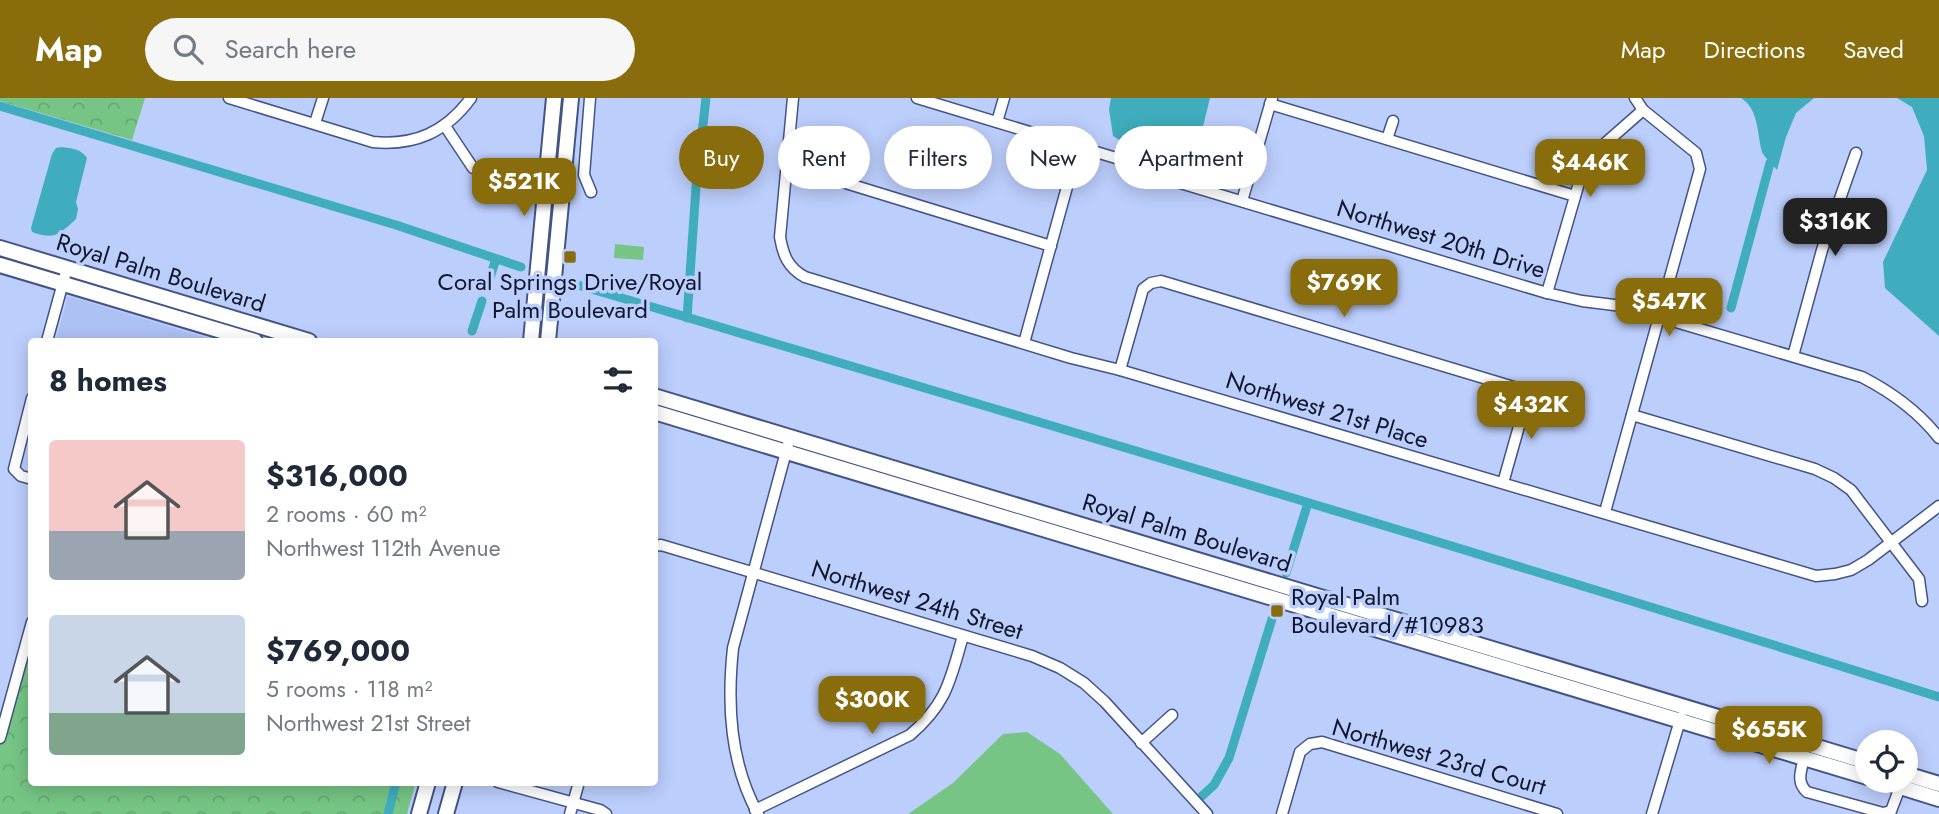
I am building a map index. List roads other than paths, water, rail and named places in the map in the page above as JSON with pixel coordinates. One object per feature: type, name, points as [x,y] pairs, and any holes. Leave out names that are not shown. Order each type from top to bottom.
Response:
[{"type":"main road","points":[[531,338],[554,98]]},
{"type":"main road","points":[[548,338],[571,98]]},
{"type":"main road","name":"Royal Palm Boulevard","points":[[0,248],[299,338]]},
{"type":"main road","name":"Royal Palm Boulevard","points":[[0,265],[245,338]]},
{"type":"main road","name":"Royal Palm Boulevard","points":[[658,398],[788,444],[1682,714],[1855,759]]},
{"type":"main road","name":"Royal Palm Boulevard","points":[[658,413],[788,444]]},
{"type":"main road","name":"Royal Palm Boulevard","points":[[1682,714],[1855,773]]},
{"type":"main road","points":[[1918,782],[1939,784]]},
{"type":"main road","points":[[419,814],[427,786]]},
{"type":"main road","points":[[446,814],[454,786]]},
{"type":"main road","points":[[1918,788],[1939,799]]},
{"type":"street","points":[[229,98],[373,142],[386,143],[420,138],[445,127],[471,98]]},
{"type":"street","points":[[315,123],[323,98]]},
{"type":"street","points":[[590,98],[584,175],[591,192]]},
{"type":"street","points":[[790,126],[793,98]]},
{"type":"street","name":"Northwest 20th Drive","points":[[917,98],[1010,126]]},
{"type":"street","points":[[997,122],[1004,98]]},
{"type":"street","points":[[1605,512],[1700,169],[1696,153],[1643,110],[1635,98]]},
{"type":"street","points":[[1242,201],[1271,101],[1575,196]]},
{"type":"street","points":[[1548,293],[1583,169],[1593,154],[1643,110]]},
{"type":"street","points":[[1387,139],[1392,121]]},
{"type":"street","points":[[445,127],[473,168]]},
{"type":"street","points":[[1793,356],[1822,250],[1856,153]]},
{"type":"street","name":"Northwest 20th Drive","points":[[1100,154],[1147,173],[1548,293],[1622,306],[1862,377],[1890,392],[1920,416],[1939,438]]},
{"type":"street","name":"Northwest 21st Place","points":[[785,189],[780,237],[782,253],[788,264],[805,277],[1816,576],[1851,569],[1939,506]]},
{"type":"street","points":[[865,189],[1051,246]]},
{"type":"street","points":[[1024,343],[1067,189]]},
{"type":"street","points":[[48,338],[67,268]]},
{"type":"street","points":[[1120,370],[1143,289],[1151,283],[1161,281],[1276,314],[1517,388],[1525,405],[1503,483]]},
{"type":"street","points":[[28,414],[14,469],[21,476],[28,478]]},
{"type":"street","points":[[1632,415],[1815,469],[1834,478],[1851,490],[1919,579],[1922,601]]},
{"type":"street","points":[[788,444],[733,648],[729,684],[730,718],[736,750],[745,785],[757,812],[910,735],[939,705],[948,687],[963,636]]},
{"type":"street","name":"Northwest 24th Street","points":[[658,545],[1032,656],[1060,668],[1084,683],[1105,702],[1208,814]]},
{"type":"street","points":[[0,738],[28,636]]},
{"type":"street","points":[[1652,814],[1682,714]]},
{"type":"street","points":[[1141,743],[1172,715]]},
{"type":"street","name":"Northwest 23rd Court","points":[[1282,814],[1300,752],[1310,744],[1322,742],[1557,814]]},
{"type":"street","points":[[1804,758],[1799,778],[1800,786],[1807,792],[1883,813],[1891,811],[1899,793]]},
{"type":"street","points":[[509,786],[572,809],[606,814]]},
{"type":"street","points":[[572,809],[578,786]]},
{"type":"waterway","points":[[687,318],[696,187],[706,98]]},
{"type":"waterway","points":[[0,106],[396,225],[521,267]]},
{"type":"waterway","points":[[1731,308],[1770,163]]},
{"type":"waterway","points":[[488,283],[496,259]]},
{"type":"waterway","points":[[578,285],[1430,539],[1939,697]]},
{"type":"waterway","points":[[472,331],[482,301]]},
{"type":"waterway","points":[[1286,573],[1308,503]]},
{"type":"waterway","points":[[1202,796],[1214,785],[1229,758],[1272,619]]},
{"type":"waterway","points":[[388,814],[395,786]]},
{"type":"place","name":"Coral Springs Drive/Royal Palm Boulevard","points":[[570,257]]},
{"type":"place","name":"Royal Palm Boulevard/#10983","points":[[1277,611]]}]
